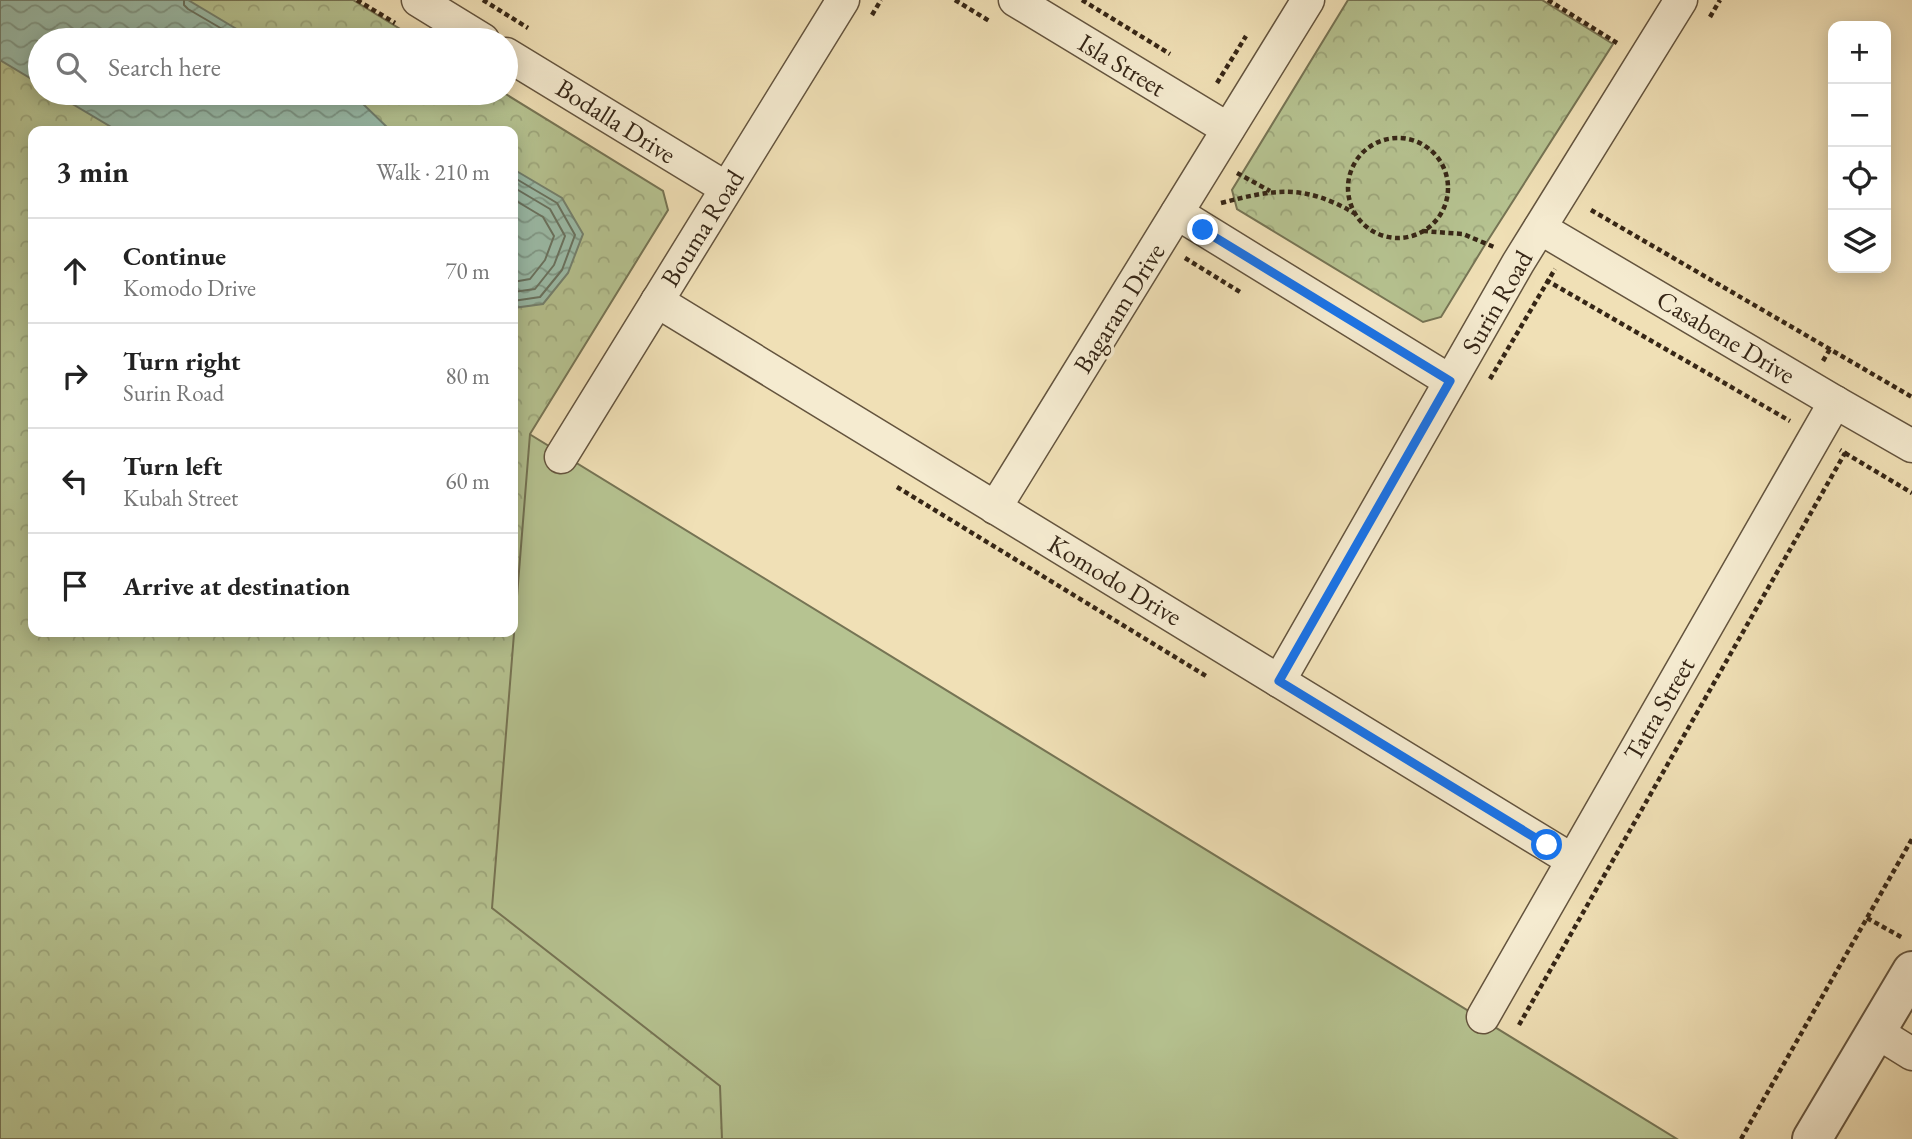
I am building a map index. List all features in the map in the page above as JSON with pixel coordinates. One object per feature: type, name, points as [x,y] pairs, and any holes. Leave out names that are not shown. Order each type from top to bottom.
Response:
[{"type":"street","points":[[418,0],[464,28]]},
{"type":"street","name":"Bouma Road","points":[[561,457],[843,0]]},
{"type":"street","name":"Isla Street","points":[[1015,0],[1228,129]]},
{"type":"street","name":"Bagaram Drive","points":[[995,508],[1308,0]]},
{"type":"street","name":"Surin Road","points":[[1279,681],[1450,381],[1506,254],[1540,228],[1681,0]]},
{"type":"street","name":"Bodalla Drive","points":[[518,61],[726,188]]},
{"type":"street","points":[[1177,213],[1450,381]]},
{"type":"street","name":"Casabene Drive","points":[[1540,228],[1912,446]]},
{"type":"street","name":"Komodo Drive","points":[[657,300],[1572,860]]},
{"type":"street","name":"Tatra Street","points":[[1483,1017],[1835,402]]},
{"type":"street","points":[[1812,1139],[1912,971]]},
{"type":"street","points":[[1875,1031],[1912,1054]]},
{"type":"path","points":[[357,0],[401,27]]},
{"type":"path","points":[[1082,0],[1172,55]]},
{"type":"path","points":[[1548,0],[1617,43]]},
{"type":"path","points":[[1706,23],[1720,0]]},
{"type":"path","points":[[1199,111],[1246,36]]},
{"type":"path","points":[[1403,138],[1430,150],[1440,161],[1448,190],[1445,205],[1437,220],[1423,231],[1407,237],[1390,237],[1373,232],[1355,213],[1348,189],[1350,172],[1359,157],[1371,145],[1388,139],[1403,138]]},
{"type":"path","points":[[1221,203],[1270,191],[1304,192],[1339,204],[1355,213]]},
{"type":"path","points":[[1484,390],[1591,210],[1912,397]]},
{"type":"path","points":[[1423,231],[1463,234],[1506,254],[1547,281],[1912,493]]},
{"type":"path","points":[[1519,1025],[1845,453]]},
{"type":"path","points":[[1741,1139],[1912,839]]},
{"type":"path","points":[[1867,918],[1912,943]]},
{"type":"green space","points":[[0,0],[353,0],[398,28],[28,28],[28,105],[518,105],[518,102],[663,191],[668,210],[530,434],[518,584],[518,126],[28,126],[28,637],[514,637],[492,908],[720,1086],[722,1139],[0,1139]]},
{"type":"green space","points":[[1348,0],[1542,0],[1613,44],[1441,317],[1423,322],[1237,209],[1232,190]]},
{"type":"green space","points":[[0,109],[28,128],[28,637],[518,637],[518,427],[1677,1139],[0,1139]]},
{"type":"water","points":[[0,0],[188,0],[235,28],[28,28],[28,77],[0,60]]},
{"type":"water","points":[[74,105],[364,105],[386,126],[110,126]]},
{"type":"water","points":[[518,172],[562,198],[583,234],[568,273],[543,304],[518,307]]},
{"type":"route","points":[[1203,230],[1450,381],[1279,681],[1547,845]]}]
